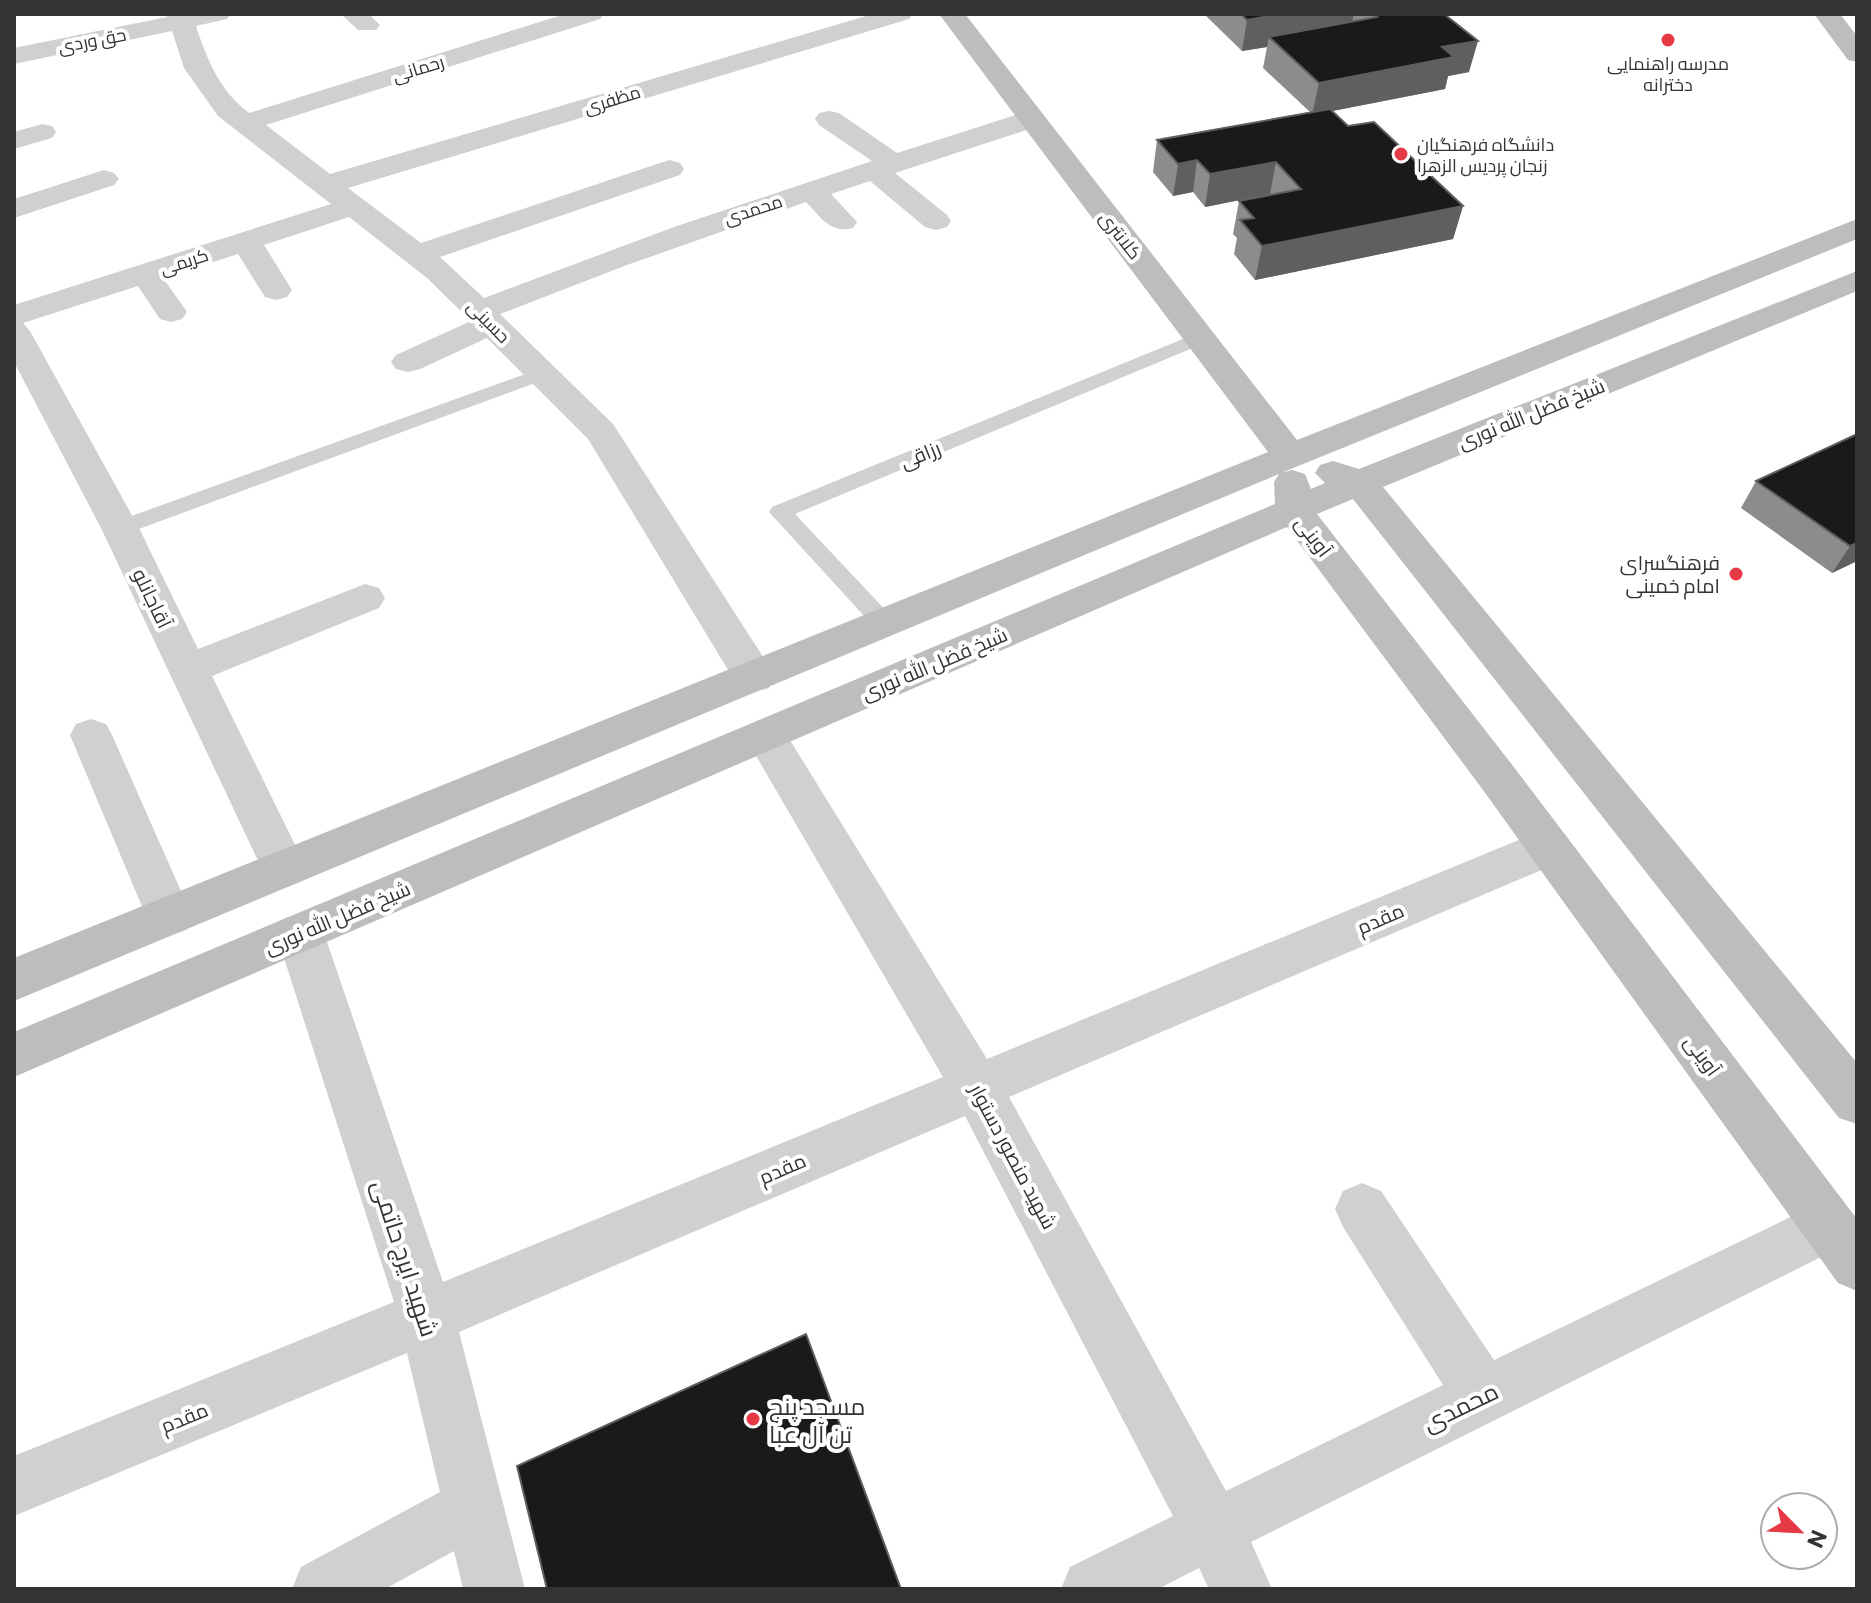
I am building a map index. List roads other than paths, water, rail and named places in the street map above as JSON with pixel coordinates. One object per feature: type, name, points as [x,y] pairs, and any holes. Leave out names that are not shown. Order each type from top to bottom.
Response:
[{"type":"main road","name":"کلانتری","points":[[952,14],[1290,456]]},
{"type":"main road","points":[[1827,14],[1857,54]]},
{"type":"main road","points":[[14,980],[1290,456],[1857,228]]},
{"type":"main road","name":"شیخ فضل الله نوری","points":[[14,1055],[1359,482],[1857,280]]},
{"type":"main road","points":[[1290,456],[1359,482],[1857,1101]]},
{"type":"main road","name":"آوینی","points":[[1290,456],[1294,510],[1843,1244]]},
{"type":"street","name":"حق وردی","points":[[14,56],[180,18],[218,14]]},
{"type":"street","name":"رحمانی","points":[[245,123],[591,14]]},
{"type":"street","name":"مظفری","points":[[326,185],[900,14]]},
{"type":"street","name":"حسینی","points":[[180,18],[197,68],[228,110],[438,271],[601,432],[754,677]]},
{"type":"street","points":[[829,119],[883,166],[936,221]]},
{"type":"street","name":"محمدی","points":[[408,362],[485,318],[595,263],[1032,119]]},
{"type":"street","points":[[14,141],[42,132]]},
{"type":"street","points":[[416,255],[670,169]]},
{"type":"street","points":[[14,209],[104,179]]},
{"type":"street","points":[[811,190],[842,222]]},
{"type":"street","name":"کریمی","points":[[14,316],[145,274],[177,251],[246,241],[354,206]]},
{"type":"street","points":[[246,241],[276,290]]},
{"type":"street","points":[[145,274],[171,312]]},
{"type":"street","name":"آقاجانلو","points":[[14,331],[120,528],[284,869]]},
{"type":"street","points":[[187,670],[365,598]]},
{"type":"street","points":[[91,735],[169,916]]},
{"type":"street","name":"شهید منصور دستوار","points":[[765,735],[976,1086],[1213,1529],[1241,1589]]},
{"type":"street","name":"مقدم","points":[[14,1486],[427,1317],[1549,847]]},
{"type":"street","name":"شهید ایرج حاتمی","points":[[300,933],[427,1317],[494,1589]]},
{"type":"street","points":[[1362,1209],[1483,1395]]},
{"type":"street","name":"محمدی","points":[[1092,1589],[1483,1395],[1843,1244]]},
{"type":"street","points":[[323,1589],[473,1507]]},
{"type":"lane","name":"رزاقی","points":[[884,623],[780,512],[1200,338]]},
{"type":"lane","points":[[120,528],[542,374]]},
{"type":"place","name":"مدرسه راهنمایی دخترانه","points":[[1668,40]]},
{"type":"place","name":"دانشگاه فرهنگیان زنجان پردیس الزهرا","points":[[1401,154]]},
{"type":"place","name":"فرهنگسرای امام خمینی","points":[[1736,574]]},
{"type":"place","name":"مسجد پنج تن آل عبا","points":[[753,1419]]}]
